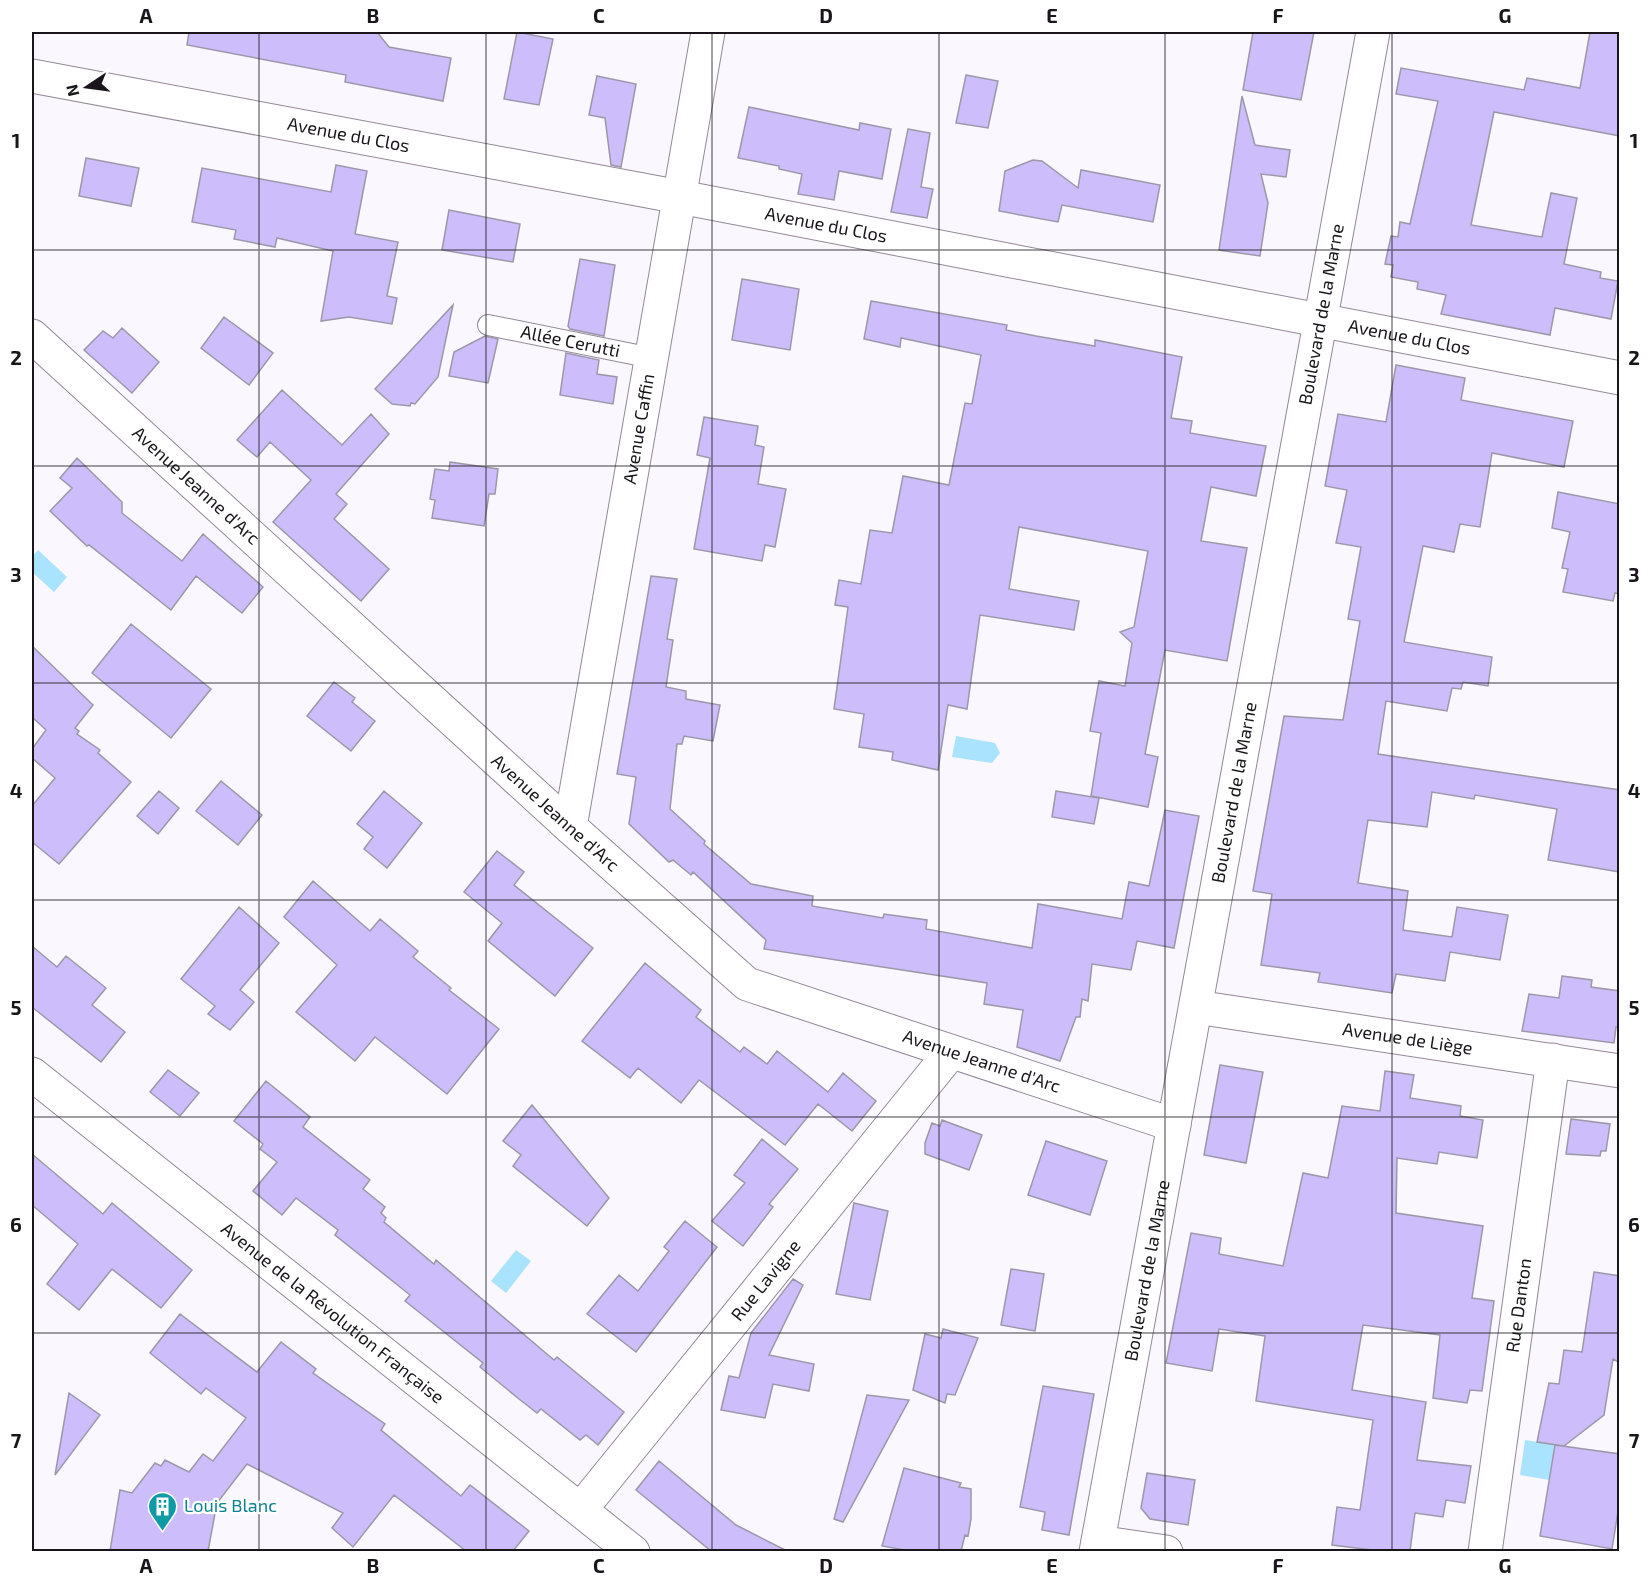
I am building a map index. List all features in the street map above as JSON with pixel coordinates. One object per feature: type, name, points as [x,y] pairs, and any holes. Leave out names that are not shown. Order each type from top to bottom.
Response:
[{"type":"street","name":"Avenue Caffin","points":[[570,827],[708,32]]},
{"type":"street","name":"Boulevard de la Marne","points":[[1097,1547],[1373,32]]},
{"type":"street","name":"Avenue du Clos","points":[[32,76],[680,197],[1620,378]]},
{"type":"street","name":"Avenue Jeanne d'Arc","points":[[32,336],[570,827],[747,984],[1174,1125]]},
{"type":"street","name":"Avenue de Liège","points":[[1196,1007],[1620,1071]]},
{"type":"street","name":"Rue Lavigne","points":[[581,1509],[951,1052]]},
{"type":"street","name":"Rue Danton","points":[[1485,1551],[1553,1060]]},
{"type":"street","name":"Avenue de la Révolution Française","points":[[32,1074],[633,1551]]},
{"type":"street","points":[[1097,1547],[1166,1551]]},
{"type":"lane","name":"Allée Cerutti","points":[[488,325],[652,358]]},
{"type":"water","points":[[38,550],[67,577],[54,592],[32,572],[32,557]]},
{"type":"water","points":[[956,736],[995,743],[1000,753],[992,763],[952,757]]},
{"type":"water","points":[[516,1250],[531,1261],[506,1293],[491,1281]]},
{"type":"water","points":[[1525,1440],[1577,1448],[1574,1484],[1520,1475]]},
{"type":"building","points":[[189,32],[377,32],[389,47],[451,58],[443,101],[345,82],[346,75],[187,45]]},
{"type":"building","points":[[517,32],[553,39],[539,105],[504,99]]},
{"type":"building","points":[[1253,32],[1314,32],[1301,100],[1243,90]]},
{"type":"building","points":[[1590,32],[1620,32],[1620,136],[1494,112],[1471,225],[1542,237],[1551,193],[1577,198],[1564,264],[1601,272],[1600,278],[1618,281],[1611,319],[1555,308],[1550,335],[1441,314],[1446,295],[1417,289],[1418,282],[1391,277],[1393,265],[1385,264],[1391,236],[1398,237],[1400,222],[1410,224],[1438,101],[1396,94],[1401,68],[1524,90],[1527,78],[1580,88]]},
{"type":"building","points":[[966,75],[998,81],[988,128],[956,123]]},
{"type":"building","points":[[597,76],[636,84],[621,167],[611,165],[605,118],[589,115]]},
{"type":"building","points":[[1242,96],[1255,145],[1290,150],[1286,177],[1261,174],[1268,203],[1260,256],[1219,250]]},
{"type":"building","points":[[749,107],[859,130],[860,123],[891,129],[882,179],[839,171],[834,200],[798,194],[802,174],[779,169],[779,166],[738,158]]},
{"type":"building","points":[[908,129],[930,133],[921,187],[933,189],[927,218],[891,212]]},
{"type":"building","points":[[86,158],[139,168],[131,206],[79,196]]},
{"type":"building","points":[[1033,160],[1042,161],[1078,188],[1081,170],[1160,185],[1153,222],[1062,205],[1058,222],[999,211],[1005,171]]},
{"type":"building","points":[[336,165],[367,171],[355,234],[398,242],[387,296],[397,298],[392,324],[349,317],[321,321],[333,251],[277,238],[275,247],[234,239],[236,230],[192,222],[202,168],[331,192]]},
{"type":"building","points":[[449,210],[520,224],[513,262],[442,250]]},
{"type":"building","points":[[580,259],[615,265],[604,336],[570,329],[568,326]]},
{"type":"building","points":[[742,279],[799,289],[790,350],[732,340]]},
{"type":"building","points":[[871,301],[1007,325],[1006,330],[1036,336],[1095,346],[1095,340],[1182,357],[1171,418],[1192,421],[1190,433],[1266,446],[1256,496],[1211,487],[1201,541],[1247,548],[1227,661],[1165,650],[1145,754],[1158,757],[1148,807],[1091,796],[1101,733],[1090,731],[1099,681],[1125,686],[1132,643],[1120,632],[1134,627],[1148,551],[1019,527],[1009,589],[1079,601],[1074,630],[980,615],[967,709],[948,705],[938,770],[892,760],[893,752],[859,747],[864,714],[834,709],[848,607],[835,605],[839,580],[861,584],[870,530],[892,533],[903,476],[949,485],[965,403],[972,404],[981,355],[901,338],[900,347],[864,339]]},
{"type":"building","points":[[453,305],[438,377],[415,404],[411,403],[410,406],[392,404],[375,389]]},
{"type":"building","points":[[224,317],[273,353],[249,385],[201,348]]},
{"type":"building","points":[[122,328],[159,362],[132,393],[84,350],[103,331],[113,338]]},
{"type":"building","points":[[485,336],[498,339],[488,383],[449,376],[454,352]]},
{"type":"building","points":[[566,353],[599,360],[597,374],[617,377],[613,404],[560,395]]},
{"type":"building","points":[[1396,365],[1465,378],[1461,400],[1573,421],[1564,467],[1492,453],[1480,527],[1460,524],[1454,552],[1423,546],[1404,642],[1492,657],[1488,686],[1463,682],[1461,689],[1452,688],[1447,711],[1386,701],[1378,754],[1620,790],[1620,872],[1548,860],[1557,809],[1475,795],[1474,799],[1432,792],[1427,827],[1368,820],[1358,883],[1408,891],[1403,930],[1452,937],[1457,907],[1508,915],[1500,960],[1450,952],[1445,981],[1396,974],[1392,993],[1318,982],[1320,973],[1261,965],[1272,894],[1253,891],[1284,716],[1343,720],[1360,621],[1348,619],[1361,547],[1336,543],[1347,490],[1325,486],[1338,414],[1386,422]]},
{"type":"building","points":[[282,390],[342,445],[371,414],[389,434],[336,494],[347,504],[334,519],[389,569],[361,601],[273,522],[311,480],[270,442],[257,457],[237,440]]},
{"type":"building","points":[[704,417],[758,426],[755,445],[764,447],[758,484],[786,489],[775,547],[765,545],[762,561],[694,549],[710,458],[697,455]]},
{"type":"building","points":[[77,458],[122,502],[122,513],[182,561],[203,534],[263,587],[242,613],[196,576],[171,610],[89,545],[87,546],[50,511],[72,488],[60,478]]},
{"type":"building","points":[[450,462],[498,469],[495,494],[489,494],[484,526],[432,518],[435,500],[430,499],[435,469],[449,471]]},
{"type":"building","points":[[1558,492],[1620,504],[1620,594],[1615,593],[1613,601],[1563,592],[1568,569],[1562,568],[1570,532],[1552,528]]},
{"type":"building","points":[[651,576],[677,579],[667,639],[673,640],[666,687],[686,691],[686,699],[720,705],[713,741],[684,736],[682,744],[677,744],[670,809],[705,841],[704,844],[751,884],[813,896],[812,906],[883,918],[884,914],[927,920],[926,929],[1032,948],[1038,904],[1122,919],[1129,882],[1149,886],[1165,810],[1199,816],[1174,948],[1137,941],[1131,970],[1092,964],[1088,1001],[1082,999],[1080,1017],[1076,1017],[1060,1061],[1017,1047],[1023,1010],[984,1004],[987,983],[764,949],[766,940],[693,872],[691,875],[673,860],[669,862],[629,824],[636,777],[617,774]]},
{"type":"building","points":[[131,624],[211,689],[171,738],[92,673]]},
{"type":"building","points":[[32,646],[93,705],[75,728],[79,731],[77,734],[100,750],[98,753],[131,782],[59,864],[32,842],[32,806],[55,778],[32,758],[32,749],[46,730],[32,717]]},
{"type":"building","points":[[334,682],[355,698],[352,702],[375,721],[351,751],[307,716]]},
{"type":"building","points":[[221,781],[262,815],[238,845],[196,811]]},
{"type":"building","points":[[159,791],[179,808],[158,834],[137,816]]},
{"type":"building","points":[[384,791],[422,823],[387,868],[364,849],[373,837],[357,824]]},
{"type":"building","points":[[1056,791],[1099,798],[1094,824],[1052,817]]},
{"type":"building","points":[[497,851],[524,872],[514,885],[593,948],[555,996],[488,941],[502,923],[464,892]]},
{"type":"building","points":[[313,881],[370,931],[380,919],[418,951],[413,957],[451,988],[449,990],[499,1029],[447,1094],[375,1037],[355,1061],[296,1012],[337,965],[284,917]]},
{"type":"building","points":[[239,907],[279,943],[240,990],[254,1002],[230,1030],[208,1014],[215,1006],[181,979]]},
{"type":"building","points":[[32,946],[57,967],[66,956],[106,988],[92,1005],[125,1032],[101,1062],[32,1007]]},
{"type":"building","points":[[645,963],[701,1010],[696,1017],[740,1052],[744,1047],[767,1064],[777,1051],[828,1092],[843,1073],[876,1101],[852,1131],[818,1104],[785,1145],[699,1080],[681,1103],[638,1068],[630,1078],[582,1041]]},
{"type":"building","points":[[1562,976],[1592,980],[1591,987],[1620,991],[1620,1027],[1616,1027],[1614,1043],[1522,1031],[1529,994],[1559,998]]},
{"type":"building","points":[[1220,1065],[1263,1072],[1246,1163],[1204,1155]]},
{"type":"building","points":[[168,1070],[199,1093],[180,1116],[150,1092]]},
{"type":"building","points":[[1385,1071],[1414,1075],[1410,1098],[1461,1106],[1460,1116],[1483,1120],[1477,1158],[1439,1152],[1437,1164],[1397,1158],[1396,1213],[1483,1226],[1472,1298],[1494,1301],[1482,1391],[1470,1390],[1467,1403],[1433,1398],[1440,1335],[1363,1325],[1352,1390],[1426,1402],[1417,1460],[1471,1466],[1465,1503],[1446,1500],[1443,1517],[1415,1513],[1410,1551],[1380,1551],[1332,1545],[1337,1507],[1360,1510],[1373,1420],[1256,1401],[1265,1336],[1219,1329],[1212,1371],[1166,1363],[1191,1233],[1221,1238],[1219,1254],[1283,1266],[1303,1173],[1328,1178],[1342,1106],[1380,1111]]},
{"type":"building","points":[[266,1081],[310,1117],[303,1127],[370,1180],[363,1189],[385,1207],[381,1213],[386,1218],[384,1222],[434,1264],[436,1260],[554,1360],[557,1357],[624,1412],[598,1445],[586,1435],[580,1440],[541,1409],[537,1413],[519,1399],[480,1367],[483,1363],[405,1301],[410,1295],[335,1235],[338,1230],[296,1198],[282,1215],[253,1191],[277,1162],[260,1149],[263,1144],[234,1121]]},
{"type":"building","points":[[532,1105],[609,1198],[587,1226],[513,1166],[521,1155],[503,1141]]},
{"type":"building","points":[[1571,1119],[1610,1124],[1606,1151],[1601,1151],[1600,1156],[1566,1154]]},
{"type":"building","points":[[942,1120],[982,1135],[969,1170],[925,1154],[925,1143],[932,1123],[940,1126]]},
{"type":"building","points":[[762,1139],[798,1169],[769,1204],[773,1207],[743,1246],[712,1221],[745,1183],[734,1175]]},
{"type":"building","points":[[1046,1141],[1107,1161],[1090,1215],[1028,1195]]},
{"type":"building","points":[[32,1154],[103,1214],[112,1203],[192,1270],[161,1308],[112,1269],[79,1310],[47,1284],[78,1244],[32,1205]]},
{"type":"building","points":[[854,1203],[888,1211],[870,1300],[836,1294]]},
{"type":"building","points":[[685,1221],[717,1247],[636,1352],[587,1314],[619,1275],[638,1291],[669,1251],[664,1247]]},
{"type":"building","points":[[1011,1269],[1044,1274],[1035,1331],[1001,1325]]},
{"type":"building","points":[[1594,1272],[1620,1276],[1620,1363],[1613,1359],[1604,1415],[1564,1446],[1537,1442],[1549,1383],[1559,1384],[1564,1350],[1582,1352]]},
{"type":"building","points":[[793,1279],[803,1285],[769,1355],[814,1364],[809,1391],[773,1384],[765,1418],[721,1410],[729,1376],[739,1378],[751,1333]]},
{"type":"building","points":[[180,1314],[257,1372],[281,1342],[316,1369],[313,1373],[385,1424],[381,1430],[461,1496],[470,1485],[529,1531],[513,1551],[466,1551],[394,1495],[353,1547],[332,1528],[343,1513],[247,1464],[217,1503],[208,1551],[110,1551],[120,1490],[132,1493],[155,1463],[161,1466],[165,1460],[189,1472],[203,1454],[213,1461],[246,1418],[206,1388],[201,1394],[150,1353]]},
{"type":"building","points":[[943,1329],[978,1338],[955,1395],[947,1394],[945,1403],[913,1390],[925,1334],[941,1338]]},
{"type":"building","points":[[1043,1386],[1094,1394],[1069,1535],[1042,1530],[1045,1512],[1020,1507]]},
{"type":"building","points":[[69,1393],[100,1415],[55,1475]]},
{"type":"building","points":[[867,1395],[909,1400],[843,1522],[834,1519]]},
{"type":"building","points":[[1555,1445],[1620,1454],[1620,1499],[1612,1549],[1540,1536]]},
{"type":"building","points":[[659,1461],[736,1525],[787,1551],[711,1551],[636,1490]]},
{"type":"building","points":[[904,1468],[961,1483],[959,1487],[971,1489],[971,1519],[968,1536],[965,1535],[961,1551],[910,1551],[882,1546]]},
{"type":"building","points":[[1147,1473],[1195,1480],[1188,1525],[1150,1519],[1141,1508]]},
{"type":"place","name":"Louis Blanc","points":[[163,1532]]}]
